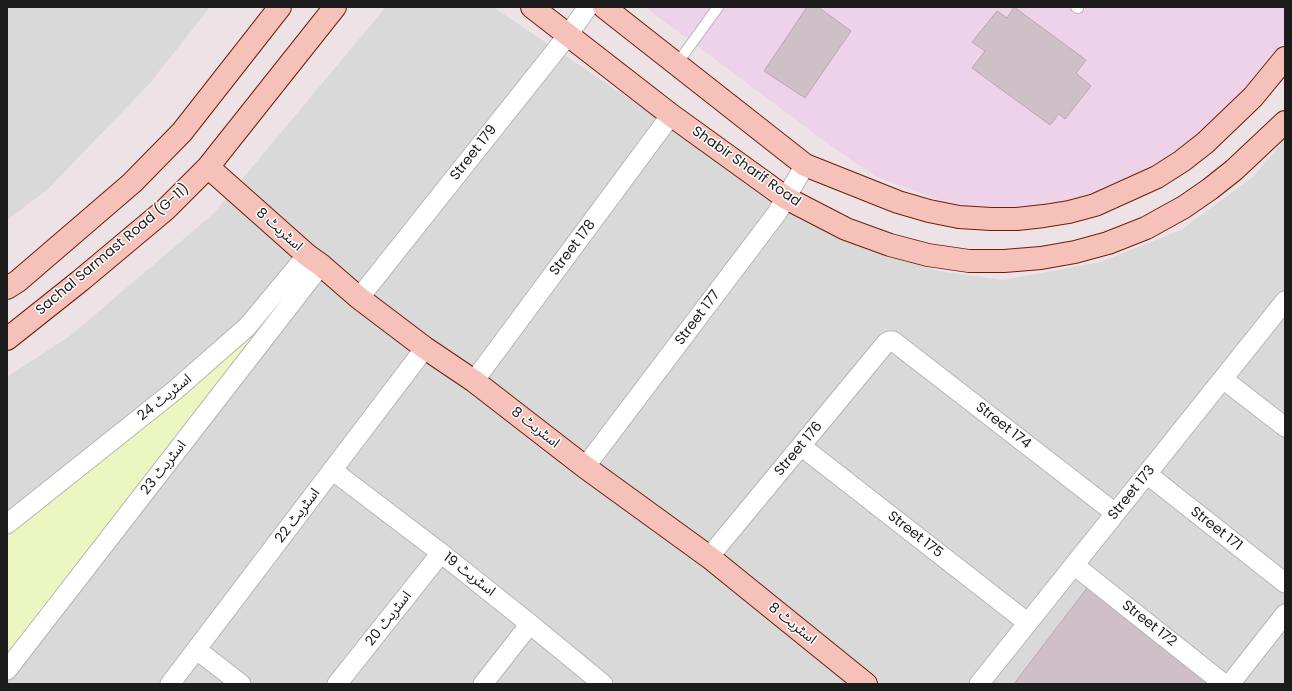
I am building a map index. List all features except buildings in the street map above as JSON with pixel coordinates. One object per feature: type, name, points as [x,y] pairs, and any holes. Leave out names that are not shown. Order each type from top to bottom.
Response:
[{"type":"street","points":[[7,288],[24,276],[132,183],[182,132],[280,7]]},
{"type":"street","name":"Sachal Sarmast Road (G-11)","points":[[7,339],[80,281],[166,209],[208,167],[335,7]]},
{"type":"street","name":"Shabir Sharif Road","points":[[532,7],[672,115],[786,198],[846,229],[890,246],[928,255],[969,261],[1004,261],[1041,258],[1075,252],[1108,243],[1146,228],[1184,207],[1234,170],[1285,123]]},
{"type":"street","name":"Street 179","points":[[360,298],[568,36],[588,7]]},
{"type":"street","points":[[604,7],[805,165],[898,202],[929,211],[959,217],[1017,219],[1069,212],[1095,205],[1158,177],[1205,143],[1253,97],[1285,58]]},
{"type":"street","name":"Street 178","points":[[474,381],[672,115]]},
{"type":"street","name":"Street 177","points":[[585,467],[777,213],[805,165]]},
{"type":"street","name":"اسٹریٹ 8","points":[[208,167],[314,260],[360,298],[425,348],[474,381],[585,467],[709,557],[866,684]]},
{"type":"street","name":"اسٹریٹ 24","points":[[7,524],[174,391],[247,327],[314,260]]},
{"type":"street","name":"اسٹریٹ 23","points":[[7,670],[314,260]]},
{"type":"street","name":"Street 173","points":[[979,684],[1285,301]]},
{"type":"street","name":"Street 176","points":[[709,557],[889,341]]},
{"type":"street","name":"Street 174","points":[[889,341],[892,341],[1116,514]]},
{"type":"street","name":"اسٹریٹ 22","points":[[170,684],[425,348]]},
{"type":"street","points":[[1223,379],[1285,428]]},
{"type":"street","name":"Street 175","points":[[801,446],[1028,623]]},
{"type":"street","name":"اسٹریٹ 19","points":[[332,470],[441,553],[603,684]]},
{"type":"street","name":"Street 171","points":[[1147,474],[1285,583]]},
{"type":"street","name":"اسٹریٹ 20","points":[[337,684],[441,553]]},
{"type":"street","name":"Street 172","points":[[1074,565],[1224,684]]},
{"type":"street","points":[[1230,684],[1285,614]]},
{"type":"street","points":[[483,684],[530,624]]},
{"type":"street","points":[[197,650],[241,684]]},
{"type":"lane","points":[[676,65],[718,7]]},
{"type":"shaded area","points":[[7,7],[210,7],[150,83],[48,189],[7,220]]},
{"type":"shaded area","points":[[386,7],[493,7],[823,229],[938,271],[1003,280],[1101,262],[1181,230],[1253,177],[1285,139],[1285,684],[7,684],[7,377],[70,336],[213,214]]},
{"type":"shaded area","points":[[645,7],[1285,7],[1285,38],[1255,80],[1209,127],[1162,159],[1118,185],[1077,203],[1029,210],[980,208],[942,201],[877,177],[838,151]]},
{"type":"green space","points":[[315,267],[7,665],[7,528]]}]
